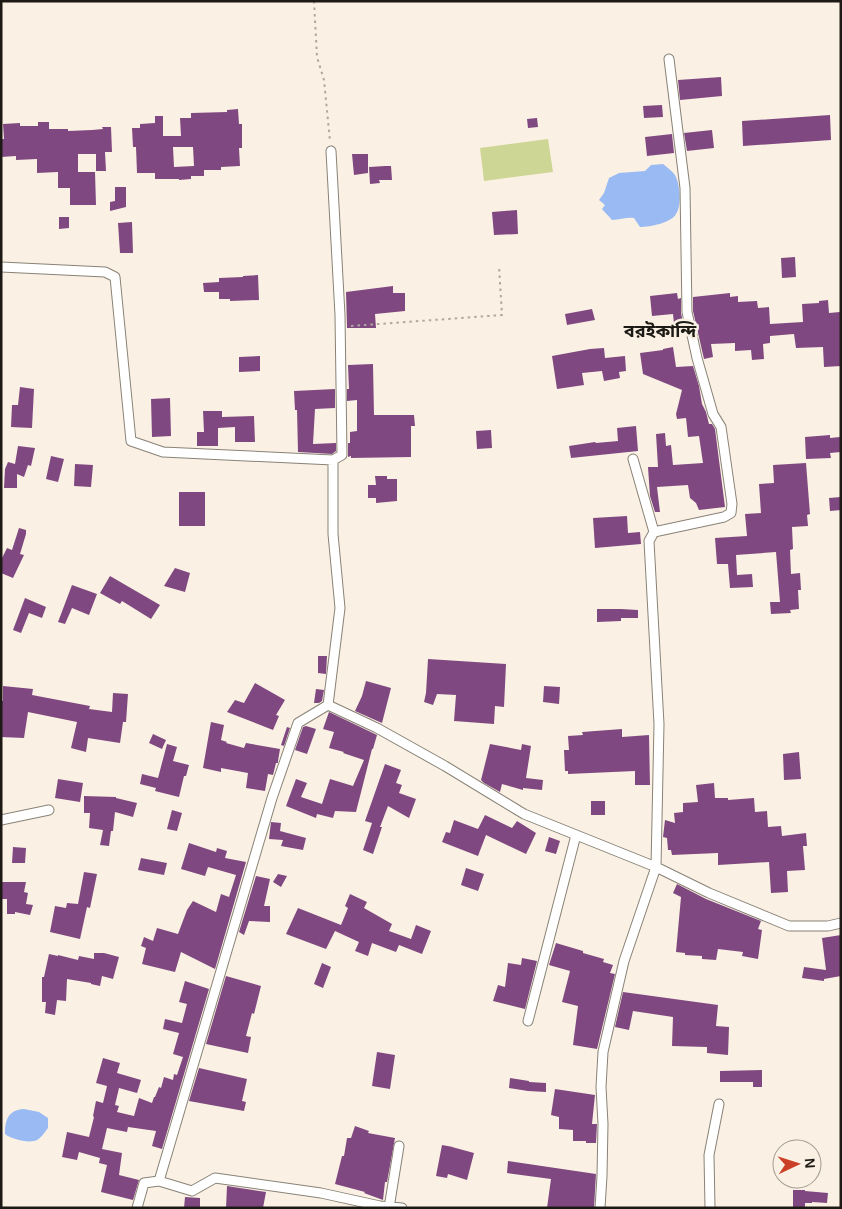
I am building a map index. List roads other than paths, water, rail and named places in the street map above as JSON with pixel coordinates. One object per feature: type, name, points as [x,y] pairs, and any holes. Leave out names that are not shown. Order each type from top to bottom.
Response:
[{"type":"street","points":[[654,532],[724,517],[732,513],[721,427],[713,414],[697,358],[687,312],[685,188],[669,59]]},
{"type":"street","points":[[1,267],[105,272],[115,277],[131,441],[163,452],[333,460],[342,455],[340,327],[331,151]]},
{"type":"street","points":[[600,1208],[603,1052],[624,960],[656,867],[659,724],[649,541],[654,532],[633,459]]},
{"type":"street","points":[[328,705],[340,608],[332,534],[333,460]]},
{"type":"street","points":[[328,705],[377,728],[445,766],[524,814],[656,867],[709,893],[789,926],[828,926],[841,923]]},
{"type":"street","points":[[158,1181],[272,798],[298,723],[328,705]]},
{"type":"street","points":[[1,820],[49,810]]},
{"type":"street","points":[[528,1021],[576,835]]},
{"type":"street","points":[[710,1208],[709,1155],[719,1104]]},
{"type":"street","points":[[389,1207],[399,1146]]},
{"type":"street","points":[[137,1208],[144,1183],[158,1181],[192,1191],[215,1178],[321,1193],[380,1206],[402,1208]]},
{"type":"water","points":[[663,164],[675,175],[680,194],[678,210],[670,220],[660,224],[640,227],[634,218],[612,220],[602,209],[605,205],[599,200],[604,193],[609,178],[619,173],[645,171],[651,165]]},
{"type":"water","points":[[24,1109],[39,1112],[48,1118],[48,1128],[37,1140],[20,1140],[5,1134],[8,1117],[14,1111]]},
{"type":"district","name":"বরইকান্দি","points":[[660,331]]}]
